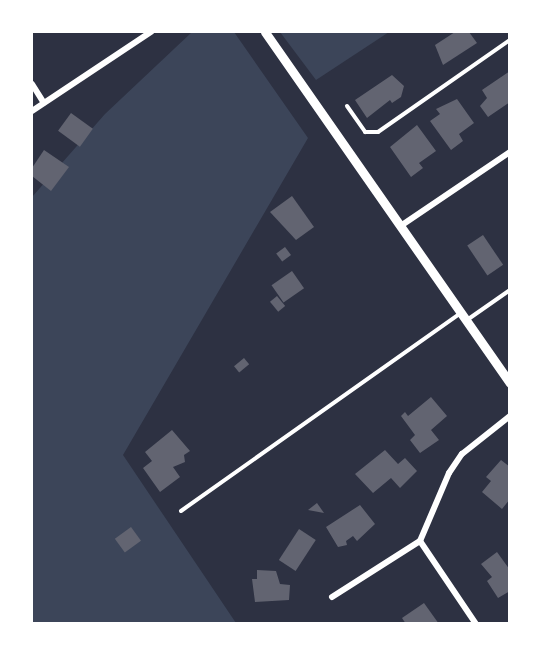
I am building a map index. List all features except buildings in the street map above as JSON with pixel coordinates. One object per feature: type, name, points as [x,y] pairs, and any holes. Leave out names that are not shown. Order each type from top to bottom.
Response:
[{"type":"street","points":[[32,111],[151,32]]},
{"type":"street","points":[[265,32],[402,225],[510,383]]},
{"type":"street","points":[[32,84],[44,103]]},
{"type":"street","points":[[402,225],[510,152]]},
{"type":"street","points":[[332,597],[420,541],[449,473],[462,454],[510,416]]},
{"type":"street","points":[[420,541],[476,624]]},
{"type":"lane","points":[[346,106],[365,132],[378,132],[510,40]]},
{"type":"lane","points":[[182,511],[464,317],[510,290]]},
{"type":"shaded area","points":[[192,32],[234,32],[308,138],[123,455],[236,623],[32,624],[32,197],[105,114]]},
{"type":"shaded area","points":[[280,32],[389,32],[316,80]]}]
